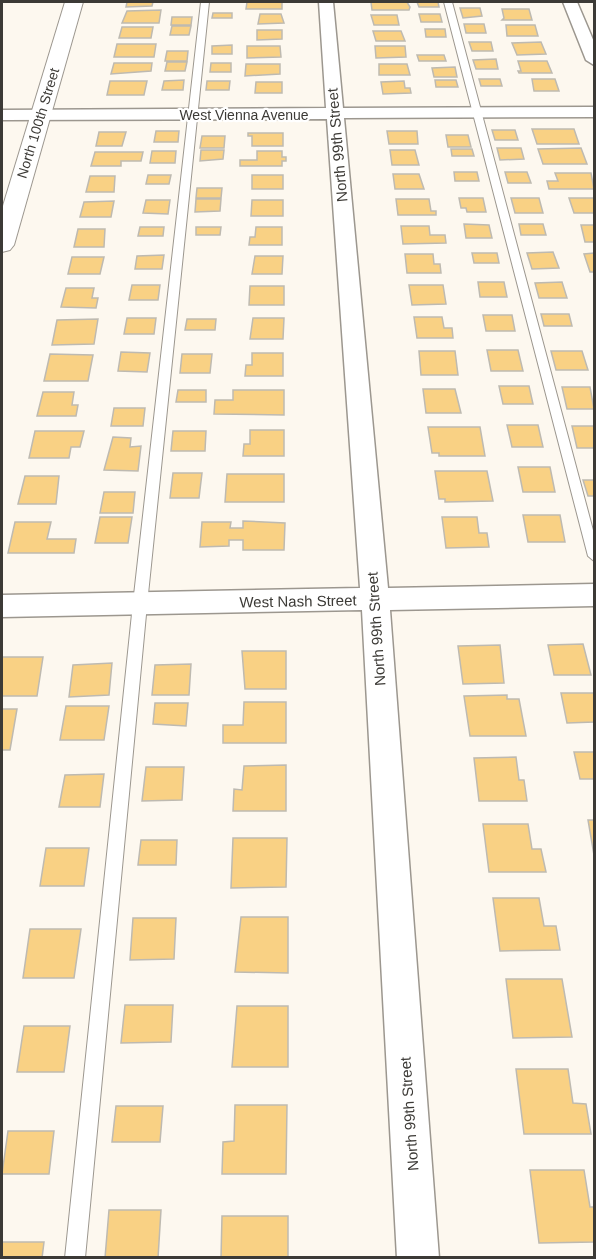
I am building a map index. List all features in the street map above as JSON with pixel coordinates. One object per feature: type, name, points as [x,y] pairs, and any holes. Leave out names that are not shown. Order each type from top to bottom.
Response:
[{"type":"street","name":"North 100th Street","points":[[2,245],[74,2]]},
{"type":"street","name":"North 99th Street","points":[[326,2],[375,600],[418,1257]]},
{"type":"street","points":[[570,2],[594,60]]},
{"type":"street","name":"West Vienna Avenue","points":[[2,115],[594,112]]},
{"type":"street","name":"West Nash Street","points":[[2,606],[594,595]]},
{"type":"lane","points":[[75,1257],[140,604],[205,2]]},
{"type":"lane","points":[[448,2],[594,556]]},
{"type":"building","points":[[127,2],[153,2],[152,6],[126,7]]},
{"type":"building","points":[[247,2],[282,2],[282,9],[246,9]]},
{"type":"building","points":[[371,2],[407,2],[410,7],[409,10],[372,10]]},
{"type":"building","points":[[417,2],[438,2],[439,7],[419,7]]},
{"type":"building","points":[[460,8],[480,8],[482,16],[463,18]]},
{"type":"building","points":[[502,9],[529,9],[532,20],[502,20],[504,18]]},
{"type":"building","points":[[161,10],[159,23],[122,23],[127,11]]},
{"type":"building","points":[[213,13],[232,13],[232,18],[212,18]]},
{"type":"building","points":[[260,14],[281,14],[284,23],[258,24]]},
{"type":"building","points":[[419,14],[440,14],[442,22],[421,22]]},
{"type":"building","points":[[371,15],[397,15],[399,25],[374,25]]},
{"type":"building","points":[[172,17],[192,17],[191,25],[171,25]]},
{"type":"building","points":[[464,24],[484,24],[486,33],[466,33]]},
{"type":"building","points":[[506,25],[535,25],[538,36],[507,36]]},
{"type":"building","points":[[172,26],[191,26],[189,35],[170,35]]},
{"type":"building","points":[[122,27],[153,27],[151,38],[119,38]]},
{"type":"building","points":[[425,29],[445,29],[446,37],[426,37]]},
{"type":"building","points":[[257,30],[282,30],[282,39],[257,40]]},
{"type":"building","points":[[373,31],[401,31],[405,41],[376,41]]},
{"type":"building","points":[[469,42],[491,42],[493,51],[472,51]]},
{"type":"building","points":[[541,42],[546,54],[517,55],[512,43]]},
{"type":"building","points":[[117,44],[156,44],[154,57],[114,57]]},
{"type":"building","points":[[232,45],[232,54],[212,54],[212,46]]},
{"type":"building","points":[[247,46],[280,46],[281,57],[247,58]]},
{"type":"building","points":[[375,46],[405,46],[406,57],[376,58]]},
{"type":"building","points":[[167,51],[188,51],[187,61],[165,61]]},
{"type":"building","points":[[417,55],[444,55],[446,61],[419,61]]},
{"type":"building","points":[[496,59],[498,69],[476,69],[473,60]]},
{"type":"building","points":[[518,61],[547,61],[552,73],[519,73],[518,71],[521,71]]},
{"type":"building","points":[[167,62],[187,62],[185,71],[165,71]]},
{"type":"building","points":[[114,63],[152,63],[151,71],[111,74]]},
{"type":"building","points":[[211,63],[231,63],[231,72],[210,72]]},
{"type":"building","points":[[246,64],[280,64],[280,74],[245,76]]},
{"type":"building","points":[[379,64],[407,64],[410,75],[379,75]]},
{"type":"building","points":[[455,67],[457,77],[434,77],[432,68]]},
{"type":"building","points":[[479,79],[500,79],[502,86],[481,86]]},
{"type":"building","points":[[532,79],[555,79],[559,91],[534,91]]},
{"type":"building","points":[[184,80],[183,90],[162,90],[164,81]]},
{"type":"building","points":[[435,80],[456,80],[458,87],[436,87]]},
{"type":"building","points":[[110,81],[147,81],[144,95],[107,95]]},
{"type":"building","points":[[207,81],[230,81],[229,90],[206,90]]},
{"type":"building","points":[[404,81],[405,88],[410,88],[411,93],[383,94],[381,82]]},
{"type":"building","points":[[256,82],[282,82],[282,93],[255,93]]},
{"type":"building","points":[[532,129],[574,129],[579,144],[537,144]]},
{"type":"building","points":[[492,130],[515,130],[518,140],[495,140]]},
{"type":"building","points":[[156,131],[179,131],[178,142],[154,142]]},
{"type":"building","points":[[387,131],[417,131],[418,144],[389,144]]},
{"type":"building","points":[[99,132],[126,132],[122,146],[96,146]]},
{"type":"building","points":[[248,133],[283,133],[283,146],[252,146],[252,136],[248,136]]},
{"type":"building","points":[[446,135],[468,135],[471,147],[448,147]]},
{"type":"building","points":[[202,136],[225,136],[224,148],[200,148]]},
{"type":"building","points":[[497,148],[521,148],[524,159],[500,160]]},
{"type":"building","points":[[581,148],[587,164],[543,164],[538,149]]},
{"type":"building","points":[[451,149],[472,149],[474,156],[452,156]]},
{"type":"building","points":[[201,150],[224,150],[223,159],[200,161]]},
{"type":"building","points":[[390,150],[415,150],[419,165],[392,165]]},
{"type":"building","points":[[152,151],[176,151],[175,163],[150,163]]},
{"type":"building","points":[[257,151],[282,151],[282,157],[286,157],[286,161],[282,161],[282,166],[240,166],[240,160],[257,160]]},
{"type":"building","points":[[95,152],[143,152],[141,161],[121,161],[121,166],[91,166]]},
{"type":"building","points":[[454,172],[477,172],[479,181],[455,181]]},
{"type":"building","points":[[505,172],[527,172],[531,183],[508,183]]},
{"type":"building","points":[[555,173],[591,173],[594,189],[549,189],[547,181],[558,181]]},
{"type":"building","points":[[393,174],[419,174],[424,189],[395,189]]},
{"type":"building","points":[[148,175],[171,175],[169,184],[146,184]]},
{"type":"building","points":[[252,175],[283,175],[283,189],[252,189]]},
{"type":"building","points":[[90,176],[115,176],[114,192],[86,192]]},
{"type":"building","points":[[197,188],[222,188],[221,198],[196,198]]},
{"type":"building","points":[[459,198],[483,198],[486,212],[467,212],[466,208],[461,208]]},
{"type":"building","points":[[511,198],[539,198],[543,213],[515,213]]},
{"type":"building","points":[[569,198],[594,198],[594,213],[574,213]]},
{"type":"building","points":[[196,199],[221,199],[220,211],[195,212]]},
{"type":"building","points":[[396,199],[429,199],[431,211],[436,211],[436,215],[398,215]]},
{"type":"building","points":[[146,200],[170,200],[168,214],[143,213]]},
{"type":"building","points":[[252,200],[283,200],[283,216],[251,216]]},
{"type":"building","points":[[114,201],[111,217],[80,217],[84,202]]},
{"type":"building","points":[[464,224],[489,225],[492,238],[466,238]]},
{"type":"building","points":[[519,224],[543,224],[546,235],[521,235]]},
{"type":"building","points":[[581,225],[594,225],[594,242],[585,242]]},
{"type":"building","points":[[401,226],[429,226],[430,235],[445,235],[446,243],[403,244]]},
{"type":"building","points":[[140,227],[164,227],[163,236],[138,236]]},
{"type":"building","points":[[196,227],[221,227],[220,235],[196,235]]},
{"type":"building","points":[[256,227],[282,227],[282,245],[249,245],[250,237],[255,237]]},
{"type":"building","points":[[78,229],[105,229],[104,247],[74,247]]},
{"type":"building","points":[[553,252],[559,268],[532,269],[527,253]]},
{"type":"building","points":[[472,253],[497,253],[499,263],[474,263]]},
{"type":"building","points":[[594,253],[594,272],[590,272],[584,254]]},
{"type":"building","points":[[405,254],[433,254],[434,264],[440,264],[441,273],[407,273]]},
{"type":"building","points":[[164,255],[162,269],[135,269],[137,256]]},
{"type":"building","points":[[255,256],[283,256],[282,274],[252,274]]},
{"type":"building","points":[[72,257],[104,257],[100,274],[68,274]]},
{"type":"building","points":[[478,282],[504,282],[507,297],[480,297]]},
{"type":"building","points":[[562,282],[567,298],[539,298],[535,283]]},
{"type":"building","points":[[132,285],[160,285],[158,300],[129,300]]},
{"type":"building","points":[[409,285],[443,285],[446,304],[412,305]]},
{"type":"building","points":[[250,286],[284,286],[284,305],[249,305]]},
{"type":"building","points":[[66,288],[94,288],[92,298],[98,298],[96,308],[61,307]]},
{"type":"building","points":[[541,314],[569,314],[572,326],[544,326]]},
{"type":"building","points":[[483,315],[512,315],[515,331],[486,331]]},
{"type":"building","points":[[414,317],[442,317],[444,328],[452,328],[453,338],[417,338]]},
{"type":"building","points":[[127,318],[156,318],[154,334],[124,334]]},
{"type":"building","points":[[253,318],[284,318],[283,339],[250,339]]},
{"type":"building","points":[[98,319],[94,344],[52,345],[57,320]]},
{"type":"building","points":[[187,319],[216,319],[215,330],[185,330]]},
{"type":"building","points":[[487,350],[518,350],[523,371],[491,371]]},
{"type":"building","points":[[419,351],[455,351],[458,375],[421,375]]},
{"type":"building","points":[[551,351],[582,351],[588,370],[556,370]]},
{"type":"building","points":[[121,352],[150,353],[147,372],[118,371]]},
{"type":"building","points":[[252,353],[283,353],[283,376],[245,376],[246,365],[252,365]]},
{"type":"building","points":[[50,354],[93,355],[88,381],[44,381]]},
{"type":"building","points":[[182,354],[212,354],[210,373],[180,373]]},
{"type":"building","points":[[499,386],[529,386],[533,404],[503,404]]},
{"type":"building","points":[[562,387],[590,387],[594,409],[567,409]]},
{"type":"building","points":[[423,389],[455,389],[461,413],[426,413]]},
{"type":"building","points":[[178,390],[206,390],[206,402],[176,402]]},
{"type":"building","points":[[233,390],[284,390],[284,415],[214,414],[215,400],[233,400]]},
{"type":"building","points":[[43,392],[74,392],[72,405],[78,405],[76,416],[37,416]]},
{"type":"building","points":[[114,408],[145,408],[143,426],[111,426]]},
{"type":"building","points":[[507,425],[538,425],[543,447],[512,447]]},
{"type":"building","points":[[572,426],[594,426],[594,448],[577,448]]},
{"type":"building","points":[[428,427],[480,427],[485,456],[439,456],[439,453],[432,453]]},
{"type":"building","points":[[250,430],[284,430],[284,456],[243,456],[244,444],[250,444]]},
{"type":"building","points":[[35,431],[84,431],[80,447],[71,447],[69,458],[29,458]]},
{"type":"building","points":[[173,431],[206,431],[205,451],[171,451]]},
{"type":"building","points":[[113,437],[131,438],[130,447],[141,446],[138,471],[104,470]]},
{"type":"building","points":[[518,467],[550,467],[555,492],[523,492]]},
{"type":"building","points":[[435,471],[487,471],[493,501],[445,502],[445,499],[439,499]]},
{"type":"building","points":[[173,473],[202,473],[199,498],[170,498]]},
{"type":"building","points":[[227,474],[284,474],[284,502],[225,502]]},
{"type":"building","points":[[25,476],[59,476],[56,504],[18,504]]},
{"type":"building","points":[[583,480],[594,480],[594,496],[588,496]]},
{"type":"building","points":[[104,492],[135,492],[133,513],[100,513]]},
{"type":"building","points":[[523,515],[560,515],[565,542],[528,542]]},
{"type":"building","points":[[100,517],[132,517],[128,543],[95,543]]},
{"type":"building","points":[[442,517],[477,517],[479,533],[487,533],[489,547],[446,548]]},
{"type":"building","points":[[243,521],[285,523],[284,550],[243,550],[243,540],[229,540],[229,546],[200,547],[202,522],[231,522],[230,528],[243,528]]},
{"type":"building","points":[[15,522],[51,522],[47,539],[76,539],[74,553],[8,553]]},
{"type":"building","points":[[583,644],[591,675],[554,675],[548,645]]},
{"type":"building","points":[[500,645],[504,683],[463,684],[458,646]]},
{"type":"building","points":[[242,651],[286,651],[286,689],[245,689]]},
{"type":"building","points":[[2,657],[43,657],[37,696],[2,696]]},
{"type":"building","points":[[112,663],[109,695],[69,697],[73,665]]},
{"type":"building","points":[[191,664],[189,695],[152,695],[155,665]]},
{"type":"building","points":[[561,693],[594,693],[594,722],[567,723]]},
{"type":"building","points":[[507,695],[507,699],[519,699],[526,736],[470,736],[464,696]]},
{"type":"building","points":[[244,702],[286,702],[286,743],[223,743],[223,725],[243,725]]},
{"type":"building","points":[[155,703],[188,703],[186,726],[153,724]]},
{"type":"building","points":[[66,706],[109,706],[104,740],[60,740]]},
{"type":"building","points":[[2,709],[17,709],[10,750],[2,750]]},
{"type":"building","points":[[574,752],[594,752],[594,779],[580,779]]},
{"type":"building","points":[[516,757],[519,780],[524,780],[527,801],[479,801],[474,758]]},
{"type":"building","points":[[286,765],[286,811],[233,811],[234,789],[242,790],[244,766]]},
{"type":"building","points":[[146,767],[184,767],[182,800],[142,801]]},
{"type":"building","points":[[104,774],[100,807],[59,807],[65,775]]},
{"type":"building","points":[[588,820],[594,820],[594,855]]},
{"type":"building","points":[[483,824],[528,824],[532,849],[541,849],[546,872],[489,872]]},
{"type":"building","points":[[233,838],[287,838],[286,887],[231,888]]},
{"type":"building","points":[[141,840],[177,840],[176,865],[138,865]]},
{"type":"building","points":[[46,848],[89,848],[84,886],[40,886]]},
{"type":"building","points":[[493,898],[539,898],[544,926],[556,926],[560,950],[500,951]]},
{"type":"building","points":[[241,917],[288,917],[288,973],[235,972]]},
{"type":"building","points":[[133,918],[176,918],[174,959],[130,960]]},
{"type":"building","points":[[30,929],[81,929],[74,978],[23,978]]},
{"type":"building","points":[[506,979],[562,979],[572,1037],[513,1038]]},
{"type":"building","points":[[125,1005],[173,1005],[171,1042],[121,1043]]},
{"type":"building","points":[[237,1006],[288,1006],[288,1067],[232,1067]]},
{"type":"building","points":[[24,1026],[70,1026],[64,1072],[17,1072]]},
{"type":"building","points":[[516,1069],[568,1069],[573,1103],[586,1104],[591,1134],[524,1134]]},
{"type":"building","points":[[235,1105],[287,1105],[286,1174],[222,1174],[223,1142],[234,1141]]},
{"type":"building","points":[[116,1106],[163,1106],[160,1142],[112,1142]]},
{"type":"building","points":[[8,1131],[54,1131],[49,1174],[2,1174]]},
{"type":"building","points":[[530,1170],[584,1170],[590,1207],[594,1207],[594,1242],[539,1243]]},
{"type":"building","points":[[109,1210],[161,1210],[158,1258],[105,1258]]},
{"type":"building","points":[[222,1216],[288,1216],[288,1258],[221,1258]]},
{"type":"building","points":[[2,1242],[44,1242],[42,1258],[2,1258]]}]
